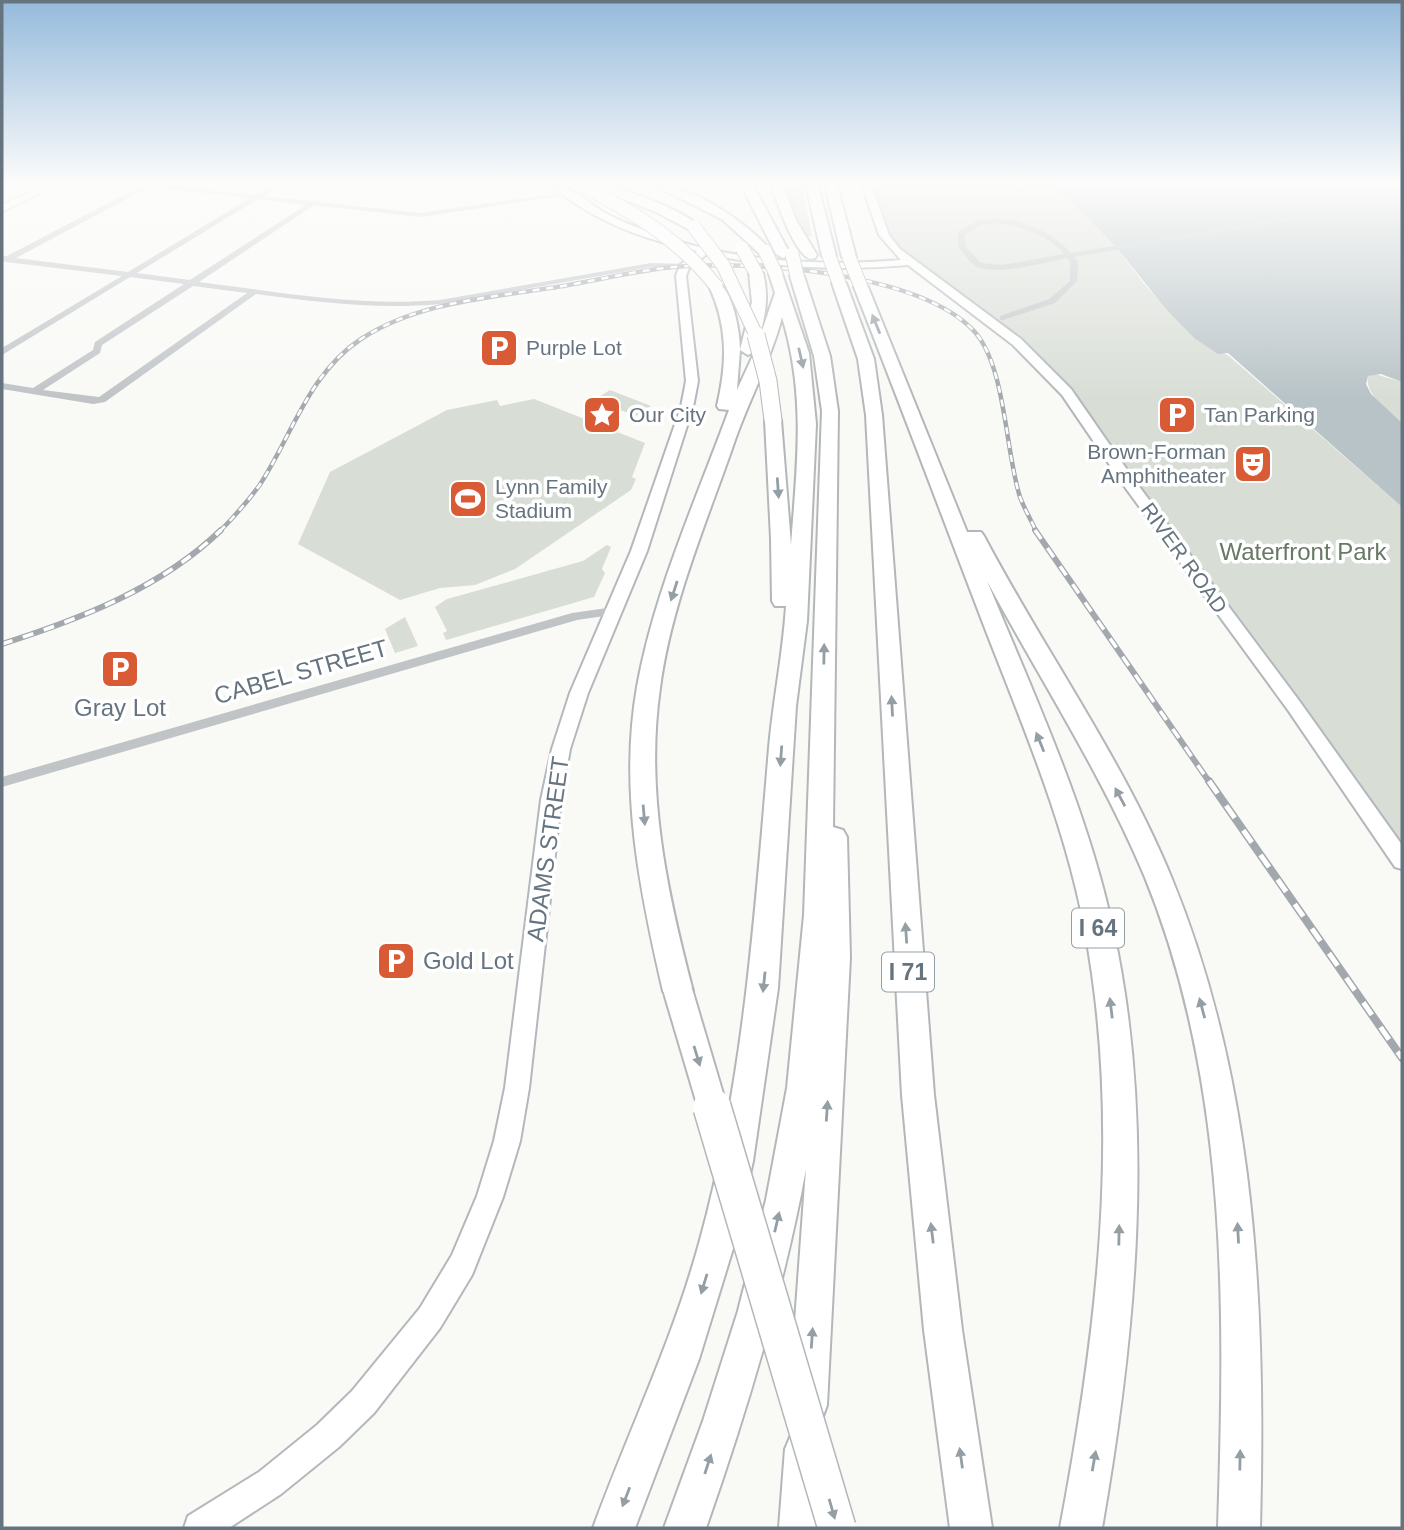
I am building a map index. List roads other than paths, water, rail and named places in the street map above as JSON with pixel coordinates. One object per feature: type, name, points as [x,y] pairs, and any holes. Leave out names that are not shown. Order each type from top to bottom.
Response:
[{"type":"highway","points":[[691,256],[716,286],[727,309],[734,345],[731,382],[695,526]]},
{"type":"highway","points":[[718,256],[757,330],[766,362],[773,419],[781,538],[784,706]]},
{"type":"highway","points":[[721,422],[740,373],[758,317],[761,298],[756,273],[747,256]]},
{"type":"highway","points":[[685,1528],[744,1351],[773,1239],[803,1091],[814,984],[830,404],[821,356],[790,280],[770,256]]},
{"type":"highway","points":[[614,1528],[680,1359],[717,1242],[736,1161],[764,977],[784,706],[796,621],[808,405],[788,256]]},
{"type":"highway","points":[[810,256],[831,281]]},
{"type":"highway","points":[[830,256],[831,281]]},
{"type":"highway","name":"I 64","points":[[849,256],[1069,819],[1084,866],[1107,972],[1119,1101],[1119,1249],[1100,1428],[1082,1528]]},
{"type":"highway","points":[[790,280],[771,332],[743,394],[695,526],[653,662],[645,716],[643,807],[650,871],[678,991],[837,1528]]},
{"type":"highway","name":"I 71","points":[[831,281],[866,359],[874,415],[918,1095],[943,1331],[971,1527]]},
{"type":"highway","points":[[891,360],[988,564],[1127,810],[1158,877],[1188,958],[1203,1010],[1222,1099],[1237,1217],[1243,1364],[1238,1528]]},
{"type":"highway","points":[[800,1528],[835,958],[836,860],[822,762]]},
{"type":"street","points":[[2,352],[159,256]]},
{"type":"street","points":[[35,391],[97,351],[98,344],[232,256]]},
{"type":"street","points":[[4,260],[348,303],[423,304],[651,265],[685,266],[697,256]]},
{"type":"street","points":[[760,256],[817,263],[908,262]]},
{"type":"street","name":"RIVER ROAD","points":[[903,256],[1017,342],[1067,392],[1149,511],[1294,706],[1402,861]]},
{"type":"street","points":[[970,256],[975,262],[995,268],[1063,256]]},
{"type":"street","points":[[1003,318],[1040,307],[1061,296],[1075,278],[1072,256]]},
{"type":"street","name":"ADAMS STREET","points":[[200,1528],[281,1475],[328,1436],[362,1402],[430,1318],[471,1246],[500,1167],[517,1088],[555,773],[573,709],[639,551],[687,407],[692,382],[681,282],[685,266]]},
{"type":"street","points":[[2,386],[98,401],[255,291]]},
{"type":"street","name":"CABEL STREET","points":[[2,782],[576,616],[614,611]]},
{"type":"railway","points":[[220,530],[259,486],[302,407],[327,370],[343,353],[382,327],[428,310],[477,299],[658,269],[706,265],[787,269],[874,283],[913,295],[947,310],[973,330],[984,345],[992,364],[1020,497],[1036,531]]},
{"type":"railway","points":[[2,644],[61,624],[146,585],[198,551],[220,530]]},
{"type":"railway","points":[[1035,530],[1210,783]]},
{"type":"railway","points":[[1209,781],[1402,1058]]},
{"type":"place","name":"Purple Lot","points":[[499,348]]},
{"type":"place","name":"Our City","points":[[602,415]]},
{"type":"place","name":"Tan Parking","points":[[1177,415]]},
{"type":"place","name":"Brown-Forman Amphitheater","points":[[1253,464]]},
{"type":"place","name":"Lynn Family Stadium","points":[[468,499]]},
{"type":"place","name":"Gray Lot","points":[[120,669]]},
{"type":"place","name":"Gold Lot","points":[[396,961]]},
{"type":"park label","name":"Waterfront Park","points":[[1303,552]]}]
